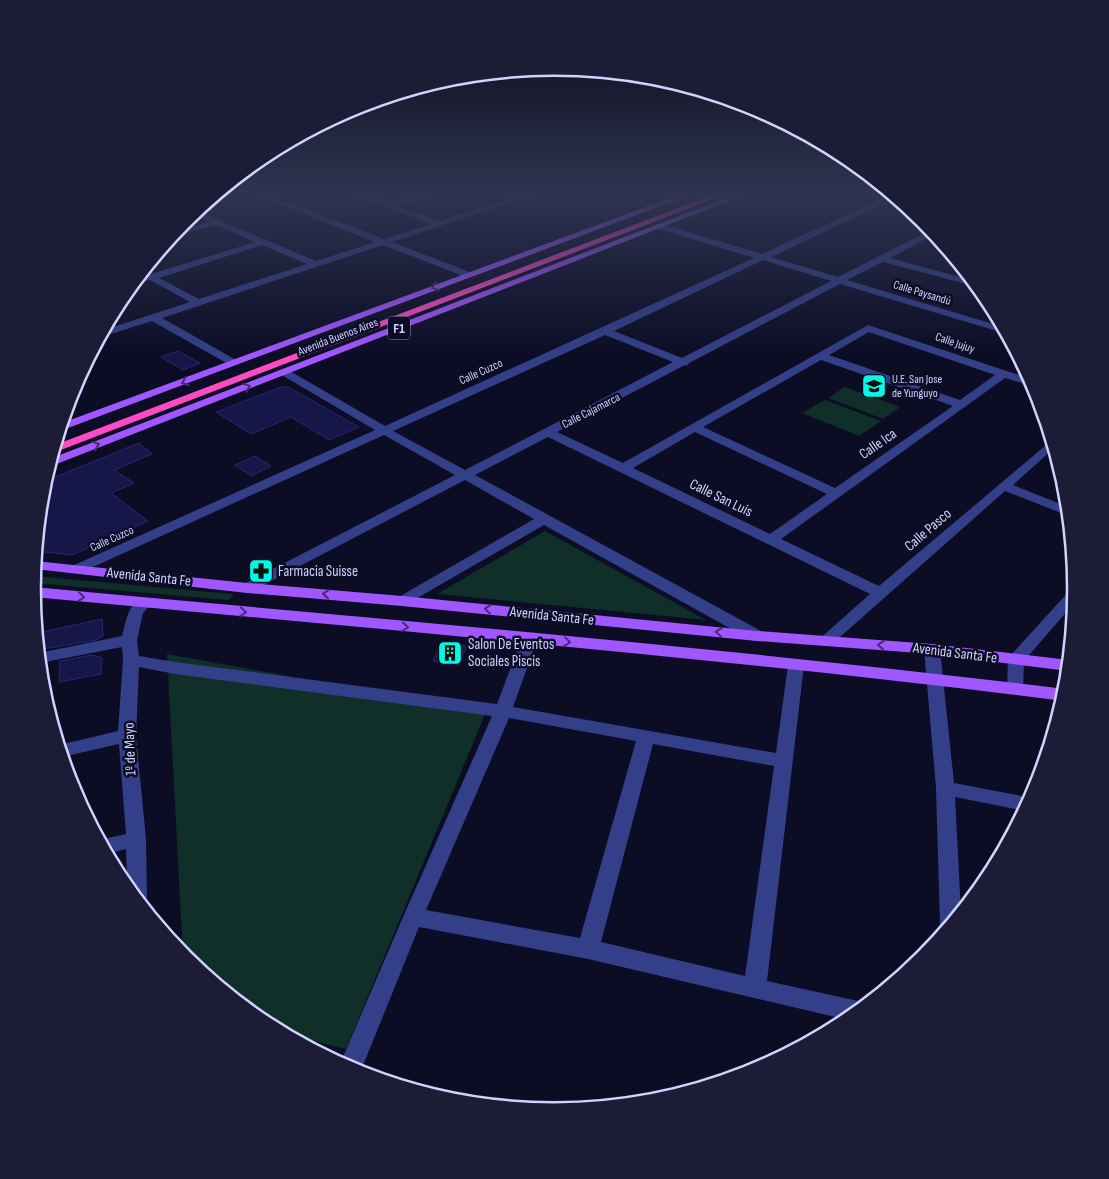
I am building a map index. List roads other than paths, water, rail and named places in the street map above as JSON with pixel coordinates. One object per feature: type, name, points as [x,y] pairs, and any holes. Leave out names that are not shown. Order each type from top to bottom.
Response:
[{"type":"highway","name":"Avenida Buenos Aires","points":[[65,437],[567,247]]},
{"type":"highway","name":"Avenida Buenos Aires","points":[[62,447],[584,247]]},
{"type":"main road","name":"Avenida Buenos Aires","points":[[68,425],[543,247]]},
{"type":"main road","name":"Avenida Buenos Aires","points":[[58,460],[605,247]]},
{"type":"main road","name":"Avenida Santa Fe","points":[[42,566],[247,588],[402,601],[757,636],[932,649],[1062,665]]},
{"type":"main road","name":"Avenida Santa Fe","points":[[41,593],[530,638],[935,679],[1057,694]]},
{"type":"street","points":[[146,279],[247,247]]},
{"type":"street","points":[[275,247],[317,265]]},
{"type":"street","points":[[111,331],[369,247]]},
{"type":"street","points":[[397,247],[468,274]]},
{"type":"street","name":"Calle Paysandú","points":[[728,247],[996,328]]},
{"type":"street","name":"Calle Cuzco","points":[[78,570],[383,430],[605,331],[784,247]]},
{"type":"street","name":"Calle Cajamarca","points":[[247,588],[906,247]]},
{"type":"street","points":[[884,259],[964,281]]},
{"type":"street","points":[[956,278],[961,275]]},
{"type":"street","points":[[151,277],[199,303]]},
{"type":"street","points":[[153,317],[234,364]]},
{"type":"street","name":"Calle Jujuy","points":[[821,356],[868,328],[1023,381]]},
{"type":"street","points":[[605,331],[684,362]]},
{"type":"street","points":[[624,468],[821,356],[962,405]]},
{"type":"street","points":[[284,372],[383,430],[757,636]]},
{"type":"street","name":"Calle Ica","points":[[771,540],[962,405],[1002,374]]},
{"type":"street","points":[[695,428],[835,493]]},
{"type":"street","name":"Calle San Luis","points":[[548,432],[880,593]]},
{"type":"street","name":"Calle Pasco","points":[[825,641],[1047,448]]},
{"type":"street","points":[[1004,486],[1061,509]]},
{"type":"street","points":[[402,601],[544,518]]},
{"type":"street","points":[[1015,688],[1016,660],[1068,601]]},
{"type":"street","name":"1º de Mayo","points":[[137,888],[136,839],[128,736],[131,660],[129,640],[136,612],[144,603]]},
{"type":"street","points":[[353,1062],[503,711],[530,638]]},
{"type":"street","points":[[46,657],[129,640]]},
{"type":"street","points":[[932,649],[945,788],[951,915]]},
{"type":"street","points":[[131,660],[175,668],[503,711],[785,761]]},
{"type":"street","points":[[755,987],[796,665]]},
{"type":"street","points":[[66,749],[128,736]]},
{"type":"street","points":[[588,949],[646,736]]},
{"type":"street","points":[[945,788],[1022,803]]},
{"type":"street","points":[[110,845],[136,839]]},
{"type":"street","points":[[414,917],[588,949],[849,1010]]},
{"type":"place","name":"U.E. San Jose de Yunguyo","points":[[874,386]]},
{"type":"place","name":"Farmacia Suisse","points":[[261,571]]},
{"type":"place","name":"Salon De Eventos Sociales Piscis","points":[[450,653]]}]
